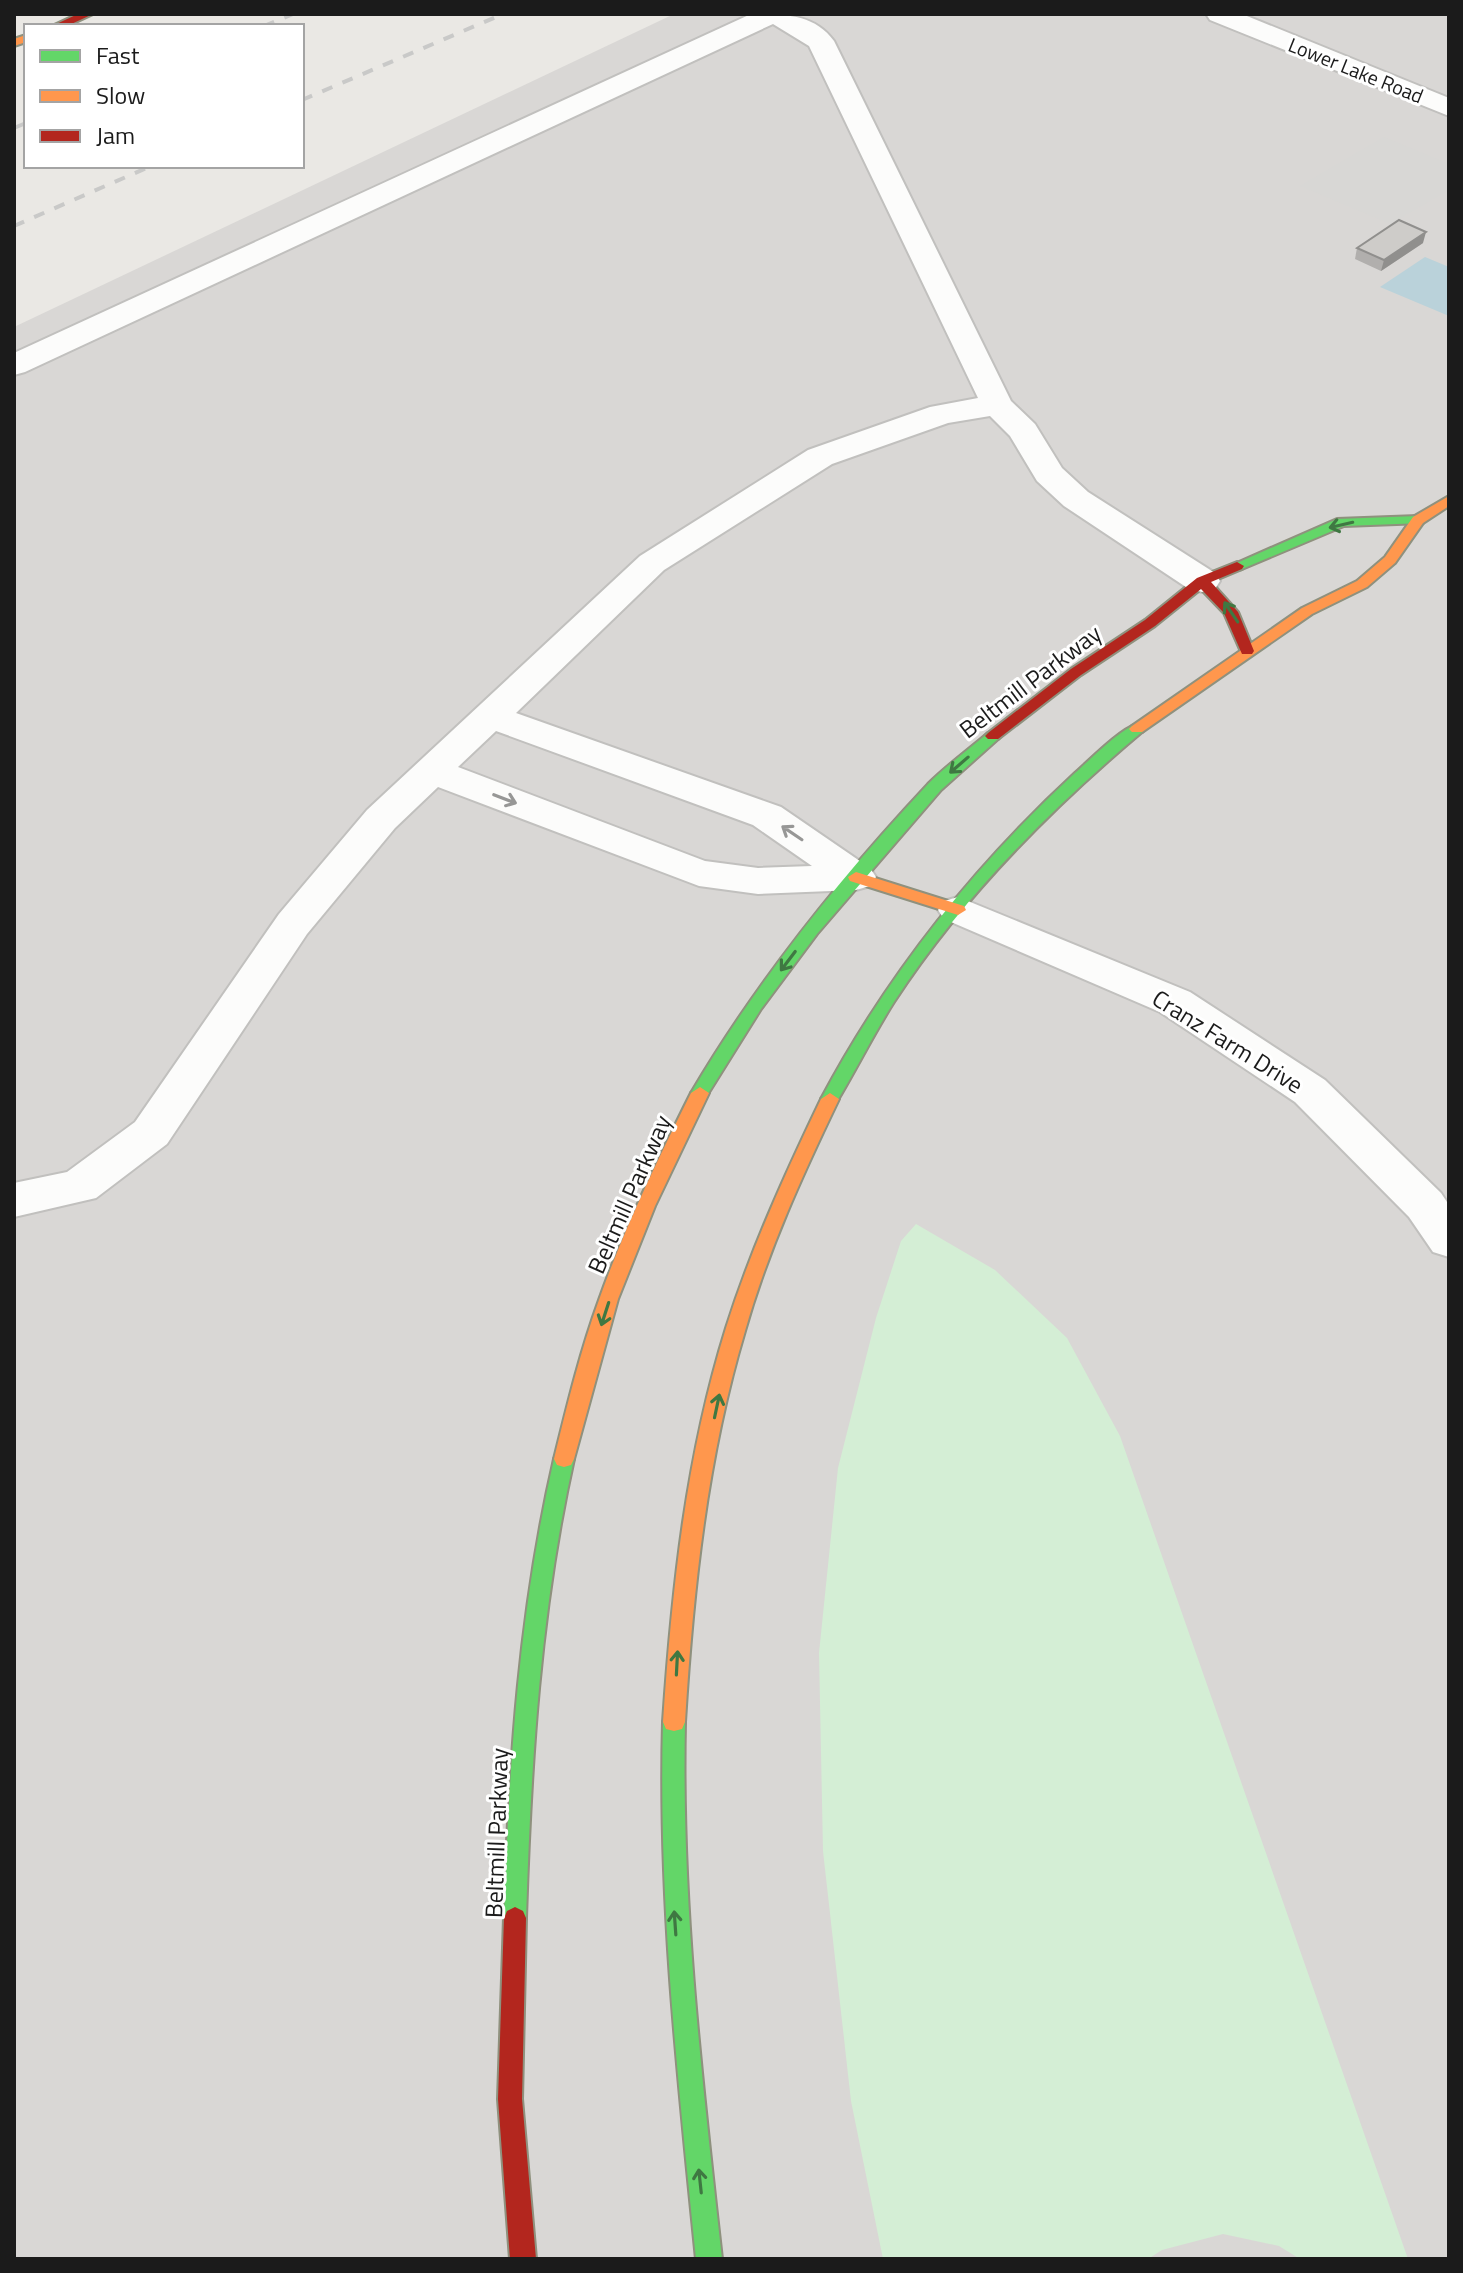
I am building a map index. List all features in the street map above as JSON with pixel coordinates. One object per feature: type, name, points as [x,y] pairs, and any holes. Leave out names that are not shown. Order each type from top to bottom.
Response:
[{"type":"street","points":[[62,24],[88,14]]},
{"type":"street","points":[[14,365],[774,14],[820,41],[997,405],[1023,431],[1049,474],[1076,499],[1216,592],[1237,618],[1247,651]]},
{"type":"street","name":"Lower Lake Road","points":[[1219,14],[1449,108]]},
{"type":"street","points":[[14,1162],[32,1196],[80,1186],[151,1133],[293,924],[381,819],[652,563],[820,457],[942,414],[997,405]]},
{"type":"street","points":[[709,2259],[675,1920],[672,1769],[679,1630],[696,1503],[721,1386],[752,1278],[791,1180],[835,1089],[886,998],[991,866],[1049,806],[1110,750],[1247,651],[1307,611],[1362,584],[1390,560],[1418,520],[1449,500]]},
{"type":"street","name":"Beltmill Parkway","points":[[523,2259],[510,2099],[519,1786],[531,1642],[555,1495],[581,1389],[616,1278],[658,1177],[705,1084],[755,1005],[811,930],[935,786],[1004,726],[1076,672],[1150,623],[1202,581],[1342,522],[1418,520]]},
{"type":"street","points":[[489,716],[767,816],[856,877],[958,910]]},
{"type":"street","points":[[432,771],[699,873],[758,881],[856,877]]},
{"type":"street","name":"Cranz Farm Drive","points":[[958,910],[1175,1002],[1310,1091],[1425,1205],[1449,1240]]},
{"type":"shaded area","points":[[674,14],[1449,14],[1449,2259],[14,2259],[14,327]]},
{"type":"shaded area","points":[[1384,137],[1449,164],[1449,190],[1390,224],[1300,186]]},
{"type":"green space","points":[[916,1224],[995,1270],[1067,1338],[1120,1436],[1408,2259],[1300,2259],[1279,2246],[1223,2234],[1162,2250],[1148,2259],[883,2259],[851,2101],[823,1851],[819,1653],[838,1468],[876,1318],[901,1241]]},
{"type":"water","points":[[1425,257],[1449,267],[1449,316],[1380,287]]},
{"type":"building","points":[[1399,220],[1426,232],[1384,260],[1357,248]]},
{"type":"railway","points":[[269,24],[293,14]]},
{"type":"railway","points":[[304,99],[503,14]]},
{"type":"railway","points":[[14,128],[24,124]]},
{"type":"railway","points":[[14,226],[146,168]]},
{"type":"traffic: fast","points":[[1237,566],[1342,522],[1418,520]]},
{"type":"traffic: fast","points":[[830,1099],[889,997],[964,898],[1048,806],[1137,729]]},
{"type":"traffic: fast","points":[[700,1093],[755,1005],[811,930],[935,786],[993,736]]},
{"type":"traffic: fast","points":[[515,1918],[519,1802],[533,1630],[551,1515],[564,1459]]},
{"type":"traffic: fast","points":[[674,1722],[672,1789],[676,1924],[709,2259]]},
{"type":"traffic: slow","points":[[14,43],[24,39]]},
{"type":"traffic: slow","points":[[1137,729],[1307,611],[1362,584],[1390,560],[1418,520],[1449,500]]},
{"type":"traffic: slow","points":[[856,877],[958,910]]},
{"type":"traffic: slow","points":[[564,1459],[588,1367],[626,1253],[645,1206],[700,1093]]},
{"type":"traffic: slow","points":[[674,1722],[689,1552],[720,1384],[761,1253],[830,1099]]},
{"type":"traffic: jam","points":[[62,24],[88,14]]},
{"type":"traffic: jam","points":[[993,736],[1076,672],[1150,623],[1202,581],[1237,566]]},
{"type":"traffic: jam","points":[[1202,581],[1231,612],[1247,651]]},
{"type":"traffic: jam","points":[[515,1918],[510,2099],[523,2259]]}]
